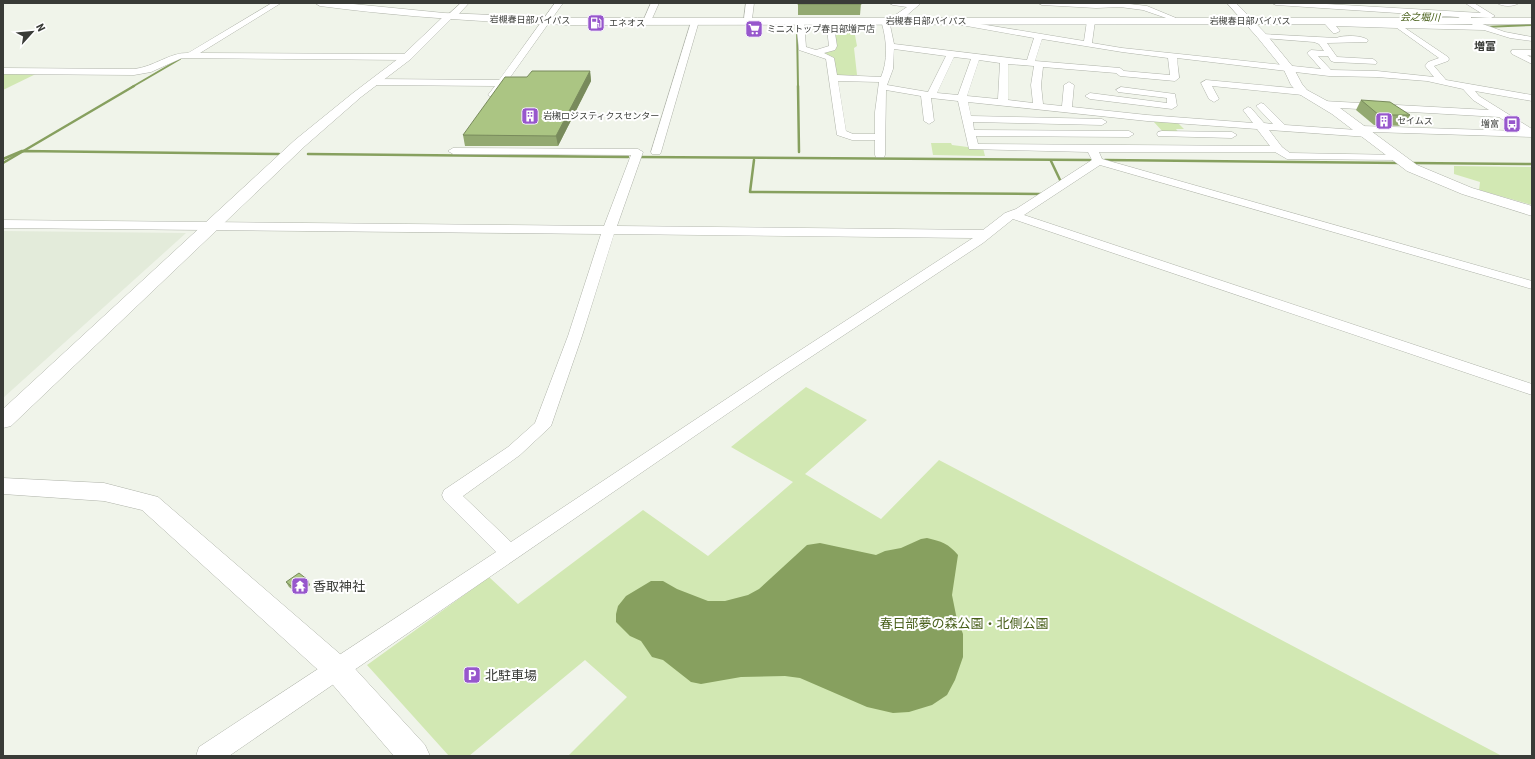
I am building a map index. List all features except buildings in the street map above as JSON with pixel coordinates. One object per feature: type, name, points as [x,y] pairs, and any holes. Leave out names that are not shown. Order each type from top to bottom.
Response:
[{"type":"highway","name":"岩槻春日部バイパス","points":[[320,3],[396,13],[450,16],[802,26],[893,20],[1089,19],[1474,23],[1532,20]]},
{"type":"highway","name":"岩槻春日部バイパス","points":[[338,3],[450,16]]},
{"type":"highway","name":"岩槻春日部バイパス","points":[[548,19],[950,21],[1172,18],[1248,20]]},
{"type":"street","points":[[190,55],[278,3]]},
{"type":"street","points":[[3,421],[210,226],[300,144],[374,82],[407,57],[465,3]]},
{"type":"street","points":[[488,102],[559,3]]},
{"type":"street","points":[[648,19],[655,3]]},
{"type":"street","points":[[748,19],[750,3]]},
{"type":"street","points":[[893,3],[915,5]]},
{"type":"street","points":[[1042,3],[1120,5],[1144,8],[1172,18]]},
{"type":"street","points":[[1231,3],[1248,20],[1289,69],[1297,85],[1303,92],[1365,132],[1412,168],[1448,184],[1532,211]]},
{"type":"street","points":[[1276,3],[1389,11],[1474,23],[1512,37],[1532,39]]},
{"type":"street","points":[[1469,3],[1491,16],[1474,23]]},
{"type":"street","points":[[1501,3],[1514,3]]},
{"type":"street","points":[[880,155],[880,112],[884,84],[889,69],[890,46],[886,24],[915,5]]},
{"type":"street","points":[[1067,109],[1074,68],[1085,44],[1089,19],[1088,16],[1096,13],[1096,5]]},
{"type":"street","points":[[1389,11],[1398,22],[1401,29],[1445,59],[1429,66],[1442,80]]},
{"type":"street","points":[[950,21],[1122,50],[1329,73],[1377,74],[1442,80],[1466,87],[1532,98]]},
{"type":"street","points":[[656,152],[695,22]]},
{"type":"street","points":[[1336,31],[1330,24],[1398,22]]},
{"type":"street","points":[[802,26],[802,48],[830,58],[841,132],[852,137],[880,137]]},
{"type":"street","points":[[818,52],[832,48],[831,29]]},
{"type":"street","points":[[1010,42],[1018,33]]},
{"type":"street","points":[[1038,106],[1034,64],[1039,36]]},
{"type":"street","points":[[1262,36],[1338,41],[1341,39],[1364,40]]},
{"type":"street","points":[[1512,37],[1523,47],[1532,52]]},
{"type":"street","points":[[1314,39],[1323,44],[1373,62]]},
{"type":"street","points":[[1323,44],[1334,59],[1350,53]]},
{"type":"street","points":[[890,46],[1004,61],[1074,68],[1121,87],[1160,86]]},
{"type":"street","points":[[1122,50],[1121,87],[1118,117],[1129,134],[1142,149]]},
{"type":"street","points":[[1532,52],[1515,52],[1532,61]]},
{"type":"street","points":[[1329,73],[1311,53],[1330,54]]},
{"type":"street","points":[[929,121],[926,96],[930,95],[952,54]]},
{"type":"street","points":[[3,71],[134,72],[148,70],[174,57],[190,55],[407,57]]},
{"type":"street","points":[[1090,92],[1175,78],[1170,66],[1172,56]]},
{"type":"street","points":[[976,57],[962,97],[973,147],[1092,149],[1278,149]]},
{"type":"street","points":[[1203,59],[1215,84]]},
{"type":"street","points":[[1002,120],[1000,102],[1004,61]]},
{"type":"street","points":[[833,78],[884,84],[930,95],[962,97],[1067,109],[1118,117]]},
{"type":"street","points":[[374,82],[501,84]]},
{"type":"street","points":[[1214,100],[1206,83],[1303,92]]},
{"type":"street","points":[[1466,87],[1476,98],[1532,134]]},
{"type":"street","points":[[1323,104],[1500,114]]},
{"type":"street","points":[[1261,106],[1283,129]]},
{"type":"street","points":[[1248,110],[1278,149],[1287,156],[1398,156]]},
{"type":"street","points":[[1218,111],[1229,125]]},
{"type":"street","points":[[968,119],[1147,118],[1229,125],[1264,131]]},
{"type":"street","points":[[1147,118],[1176,149]]},
{"type":"street","points":[[1304,118],[1314,131],[1323,139]]},
{"type":"street","points":[[1162,134],[1264,131],[1283,129],[1314,131],[1532,134]]},
{"type":"street","points":[[970,133],[1129,134]]},
{"type":"street","points":[[462,139],[453,151],[638,152],[609,230],[575,336],[542,426],[514,451],[451,495],[510,552]]},
{"type":"street","points":[[1351,148],[1386,148]]},
{"type":"street","points":[[1092,149],[1098,161],[1532,285]]},
{"type":"street","points":[[208,756],[510,552],[600,494],[779,371],[1013,214],[1020,212],[1098,161]]},
{"type":"street","points":[[1013,214],[1532,390]]},
{"type":"street","points":[[3,224],[985,234]]},
{"type":"street","points":[[3,486],[104,492],[150,504],[337,669],[414,756]]},
{"type":"shaded area","points":[[3,231],[186,233],[3,398]]},
{"type":"shaded area","points":[[927,538],[944,544],[958,555],[952,595],[956,615],[963,634],[963,657],[955,680],[947,695],[932,705],[909,712],[893,713],[867,707],[800,678],[785,676],[741,677],[701,684],[691,682],[663,660],[652,657],[641,641],[630,636],[616,622],[618,606],[626,596],[651,581],[663,581],[677,589],[708,601],[725,601],[748,595],[759,589],[807,545],[820,543],[876,555],[885,551],[901,548],[921,539]]},
{"type":"green space","points":[[833,30],[854,30],[857,46],[854,48],[857,75],[854,75],[853,77],[837,76],[833,57],[821,52],[834,48]]},
{"type":"green space","points":[[3,71],[42,71],[3,90]]},
{"type":"green space","points":[[1153,121],[1177,122],[1184,129],[1176,129],[1179,133],[1164,133]]},
{"type":"green space","points":[[931,143],[951,143],[952,145],[983,148],[985,156],[933,155]]},
{"type":"green space","points":[[1454,166],[1532,167],[1532,205],[1479,190],[1480,182],[1454,174]]},
{"type":"green space","name":"春日部夢の森公園・北側公園","points":[[806,387],[867,420],[805,474],[881,519],[939,460],[1502,756],[568,756],[627,697],[585,660],[469,756],[449,756],[367,665],[489,577],[518,604],[643,510],[708,556],[793,482],[731,447]]},
{"type":"waterway","name":"会之堀川","points":[[1484,27],[1532,25]]},
{"type":"waterway","points":[[797,26],[798,87]]},
{"type":"waterway","points":[[132,87],[180,59]]},
{"type":"waterway","points":[[23,151],[134,86]]},
{"type":"waterway","points":[[798,86],[799,152]]},
{"type":"waterway","points":[[3,159],[23,151]]},
{"type":"waterway","points":[[3,163],[23,151]]},
{"type":"waterway","points":[[23,151],[279,154]]},
{"type":"waterway","points":[[308,154],[628,157]]},
{"type":"waterway","points":[[637,157],[1090,160]]},
{"type":"waterway","points":[[754,160],[750,192],[1041,194]]},
{"type":"waterway","points":[[1105,160],[1402,163]]},
{"type":"waterway","points":[[1051,161],[1061,182],[1060,183]]},
{"type":"waterway","points":[[1410,163],[1532,164]]},
{"type":"place","name":"エネオス","points":[[596,23]]},
{"type":"place","name":"ミニストップ春日部増戸店","points":[[754,29]]},
{"type":"place","name":"岩槻ロジスティクスセンター","points":[[530,116]]},
{"type":"place","name":"セイムス","points":[[1384,121]]},
{"type":"place","name":"増富","points":[[1512,124]]},
{"type":"place","name":"香取神社","points":[[300,586]]},
{"type":"place","name":"北駐車場","points":[[472,675]]},
{"type":"district","name":"増富","points":[[1485,46]]}]
